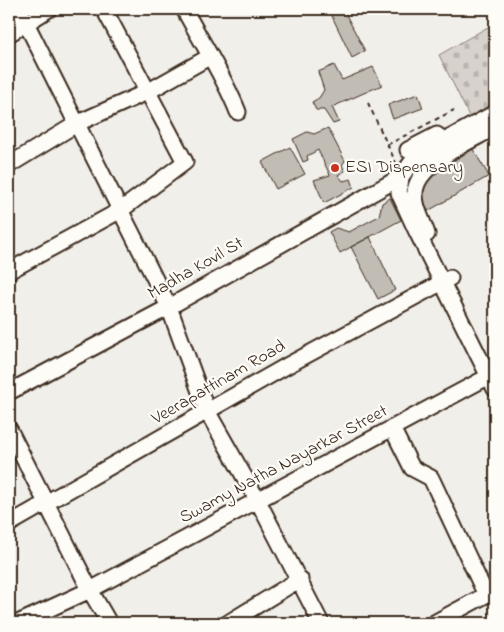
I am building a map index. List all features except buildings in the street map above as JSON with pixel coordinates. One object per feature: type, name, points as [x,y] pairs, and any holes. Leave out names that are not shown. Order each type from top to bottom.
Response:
[{"type":"street","points":[[18,9],[78,124],[168,307],[207,411],[300,579],[321,623]]},
{"type":"street","points":[[9,34],[49,9]]},
{"type":"street","points":[[9,271],[121,210],[185,162],[104,9]]},
{"type":"street","points":[[184,9],[209,57],[230,90],[238,112]]},
{"type":"street","points":[[9,165],[78,124],[149,91],[209,57]]},
{"type":"street","points":[[494,377],[446,280],[405,209],[399,193],[402,177],[411,163],[433,148],[495,113]]},
{"type":"street","points":[[408,150],[457,117]]},
{"type":"street","points":[[446,280],[418,209],[415,193],[419,176],[438,160],[495,127]]},
{"type":"street","name":"Madha Kovil St","points":[[9,392],[168,307],[402,177]]},
{"type":"street","name":"Veerapattinam Road","points":[[9,524],[290,364],[446,280]]},
{"type":"street","name":"Swamy Natha Nayarkar Street","points":[[18,623],[90,590],[392,428],[494,377]]},
{"type":"street","points":[[392,428],[412,468],[431,478],[490,593],[434,623]]},
{"type":"street","points":[[9,429],[90,590],[109,623]]},
{"type":"street","points":[[228,623],[300,579]]},
{"type":"path","points":[[368,103],[402,177]]},
{"type":"path","points":[[387,145],[457,117]]},
{"type":"green space","points":[[495,23],[495,109],[472,122],[439,55]]},
{"type":"place","name":"ESI Dispensary","points":[[335,168]]}]
